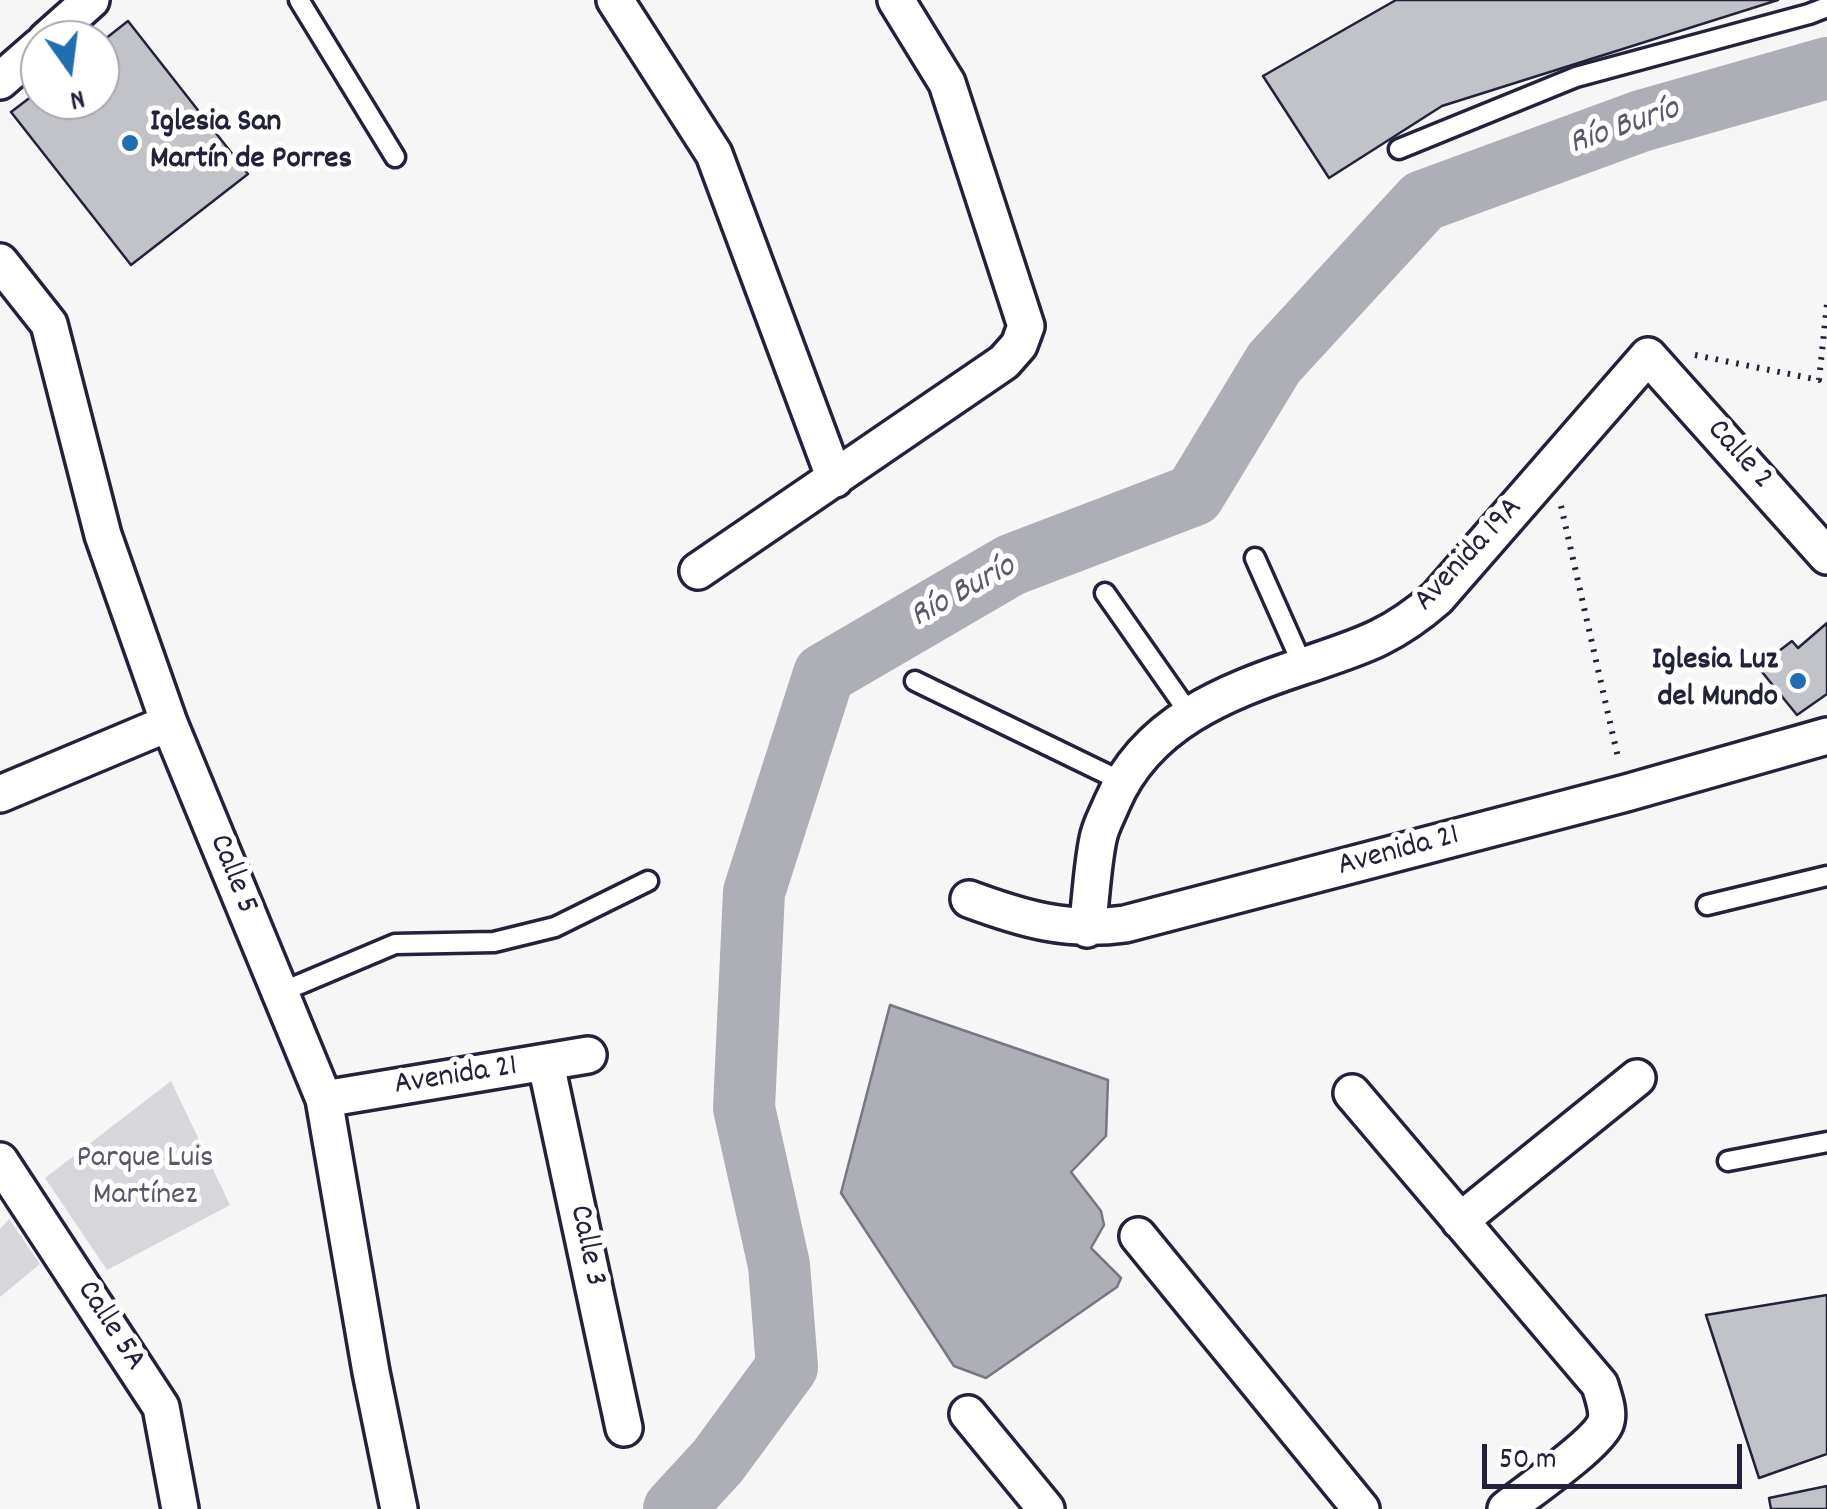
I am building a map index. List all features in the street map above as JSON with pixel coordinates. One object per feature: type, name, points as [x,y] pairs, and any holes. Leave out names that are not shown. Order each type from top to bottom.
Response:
[{"type":"street","points":[[68,20],[91,0]]},
{"type":"street","points":[[615,0],[714,154],[834,479]]},
{"type":"street","points":[[698,571],[1004,362],[1019,345],[1026,326],[947,84],[896,0]]},
{"type":"street","points":[[0,81],[20,64]]},
{"type":"street","name":"Calle 5","points":[[0,262],[49,324],[103,535],[169,723],[324,1098],[399,1509]]},
{"type":"street","name":"Calle 2","points":[[1648,356],[1827,556]]},
{"type":"street","name":"Avenida 19A","points":[[1088,930],[1098,835],[1121,781],[1151,742],[1189,713],[1228,693],[1378,640],[1414,618],[1437,598],[1648,356]]},
{"type":"street","points":[[0,794],[169,723]]},
{"type":"street","name":"Avenida 21","points":[[968,899],[1014,916],[1088,930],[1125,924],[1626,793],[1827,736]]},
{"type":"street","name":"Avenida 21","points":[[324,1098],[588,1055]]},
{"type":"street","name":"Calle 3","points":[[546,1064],[624,1428]]},
{"type":"street","points":[[1460,1221],[1637,1078]]},
{"type":"street","points":[[1352,1093],[1600,1385],[1606,1423],[1594,1438],[1506,1509]]},
{"type":"street","name":"Calle 5A","points":[[0,1161],[162,1407],[180,1509]]},
{"type":"street","points":[[1138,1236],[1361,1509]]},
{"type":"street","points":[[968,1414],[1046,1509]]},
{"type":"lane","points":[[298,0],[395,157]]},
{"type":"lane","points":[[1399,149],[1576,76],[1827,7]]},
{"type":"lane","points":[[1255,558],[1303,666]]},
{"type":"lane","points":[[1106,593],[1189,713]]},
{"type":"lane","points":[[916,681],[1121,781]]},
{"type":"lane","points":[[1706,905],[1827,876]]},
{"type":"lane","points":[[279,993],[395,944],[494,942],[556,928],[648,881]]},
{"type":"lane","points":[[1728,1161],[1827,1142]]},
{"type":"path","points":[[1648,356],[1695,355],[1819,380],[1827,304]]},
{"type":"path","points":[[1570,548],[1626,793]]},
{"type":"green space","name":"Parque Luis Martínez","points":[[171,1081],[230,1205],[107,1270],[45,1178]]},
{"type":"green space","name":"Parque Luis Martínez","points":[[9,1219],[40,1264],[0,1297],[0,1229]]},
{"type":"shaded area","points":[[890,1005],[1108,1080],[1106,1136],[1071,1172],[1101,1211],[1104,1225],[1091,1248],[1121,1278],[1117,1287],[986,1378],[954,1366],[841,1193]]},
{"type":"building","points":[[1396,0],[1778,0],[1442,106],[1329,178],[1263,76]]},
{"type":"building","name":"Iglesia San Martín de Porres","points":[[128,21],[248,174],[131,265],[11,112],[20,105],[20,120],[120,120],[120,27]]},
{"type":"building","name":"Iglesia Luz del Mundo","points":[[1827,623],[1827,694],[1797,715],[1758,667],[1792,641],[1798,648]]},
{"type":"building","points":[[1827,1295],[1827,1454],[1759,1478],[1706,1315]]},
{"type":"building","points":[[1827,1486],[1827,1509],[1771,1509],[1769,1498]]},
{"type":"waterway","name":"Río Burío","points":[[674,1509],[718,1461],[787,1367],[779,1265],[744,1108],[754,892],[824,674],[1011,565],[1194,495],[1274,363],[1423,201],[1641,121],[1827,68]]},
{"type":"place","name":"Iglesia San Martín de Porres","points":[[130,143]]},
{"type":"place","name":"Iglesia Luz del Mundo","points":[[1798,681]]}]
